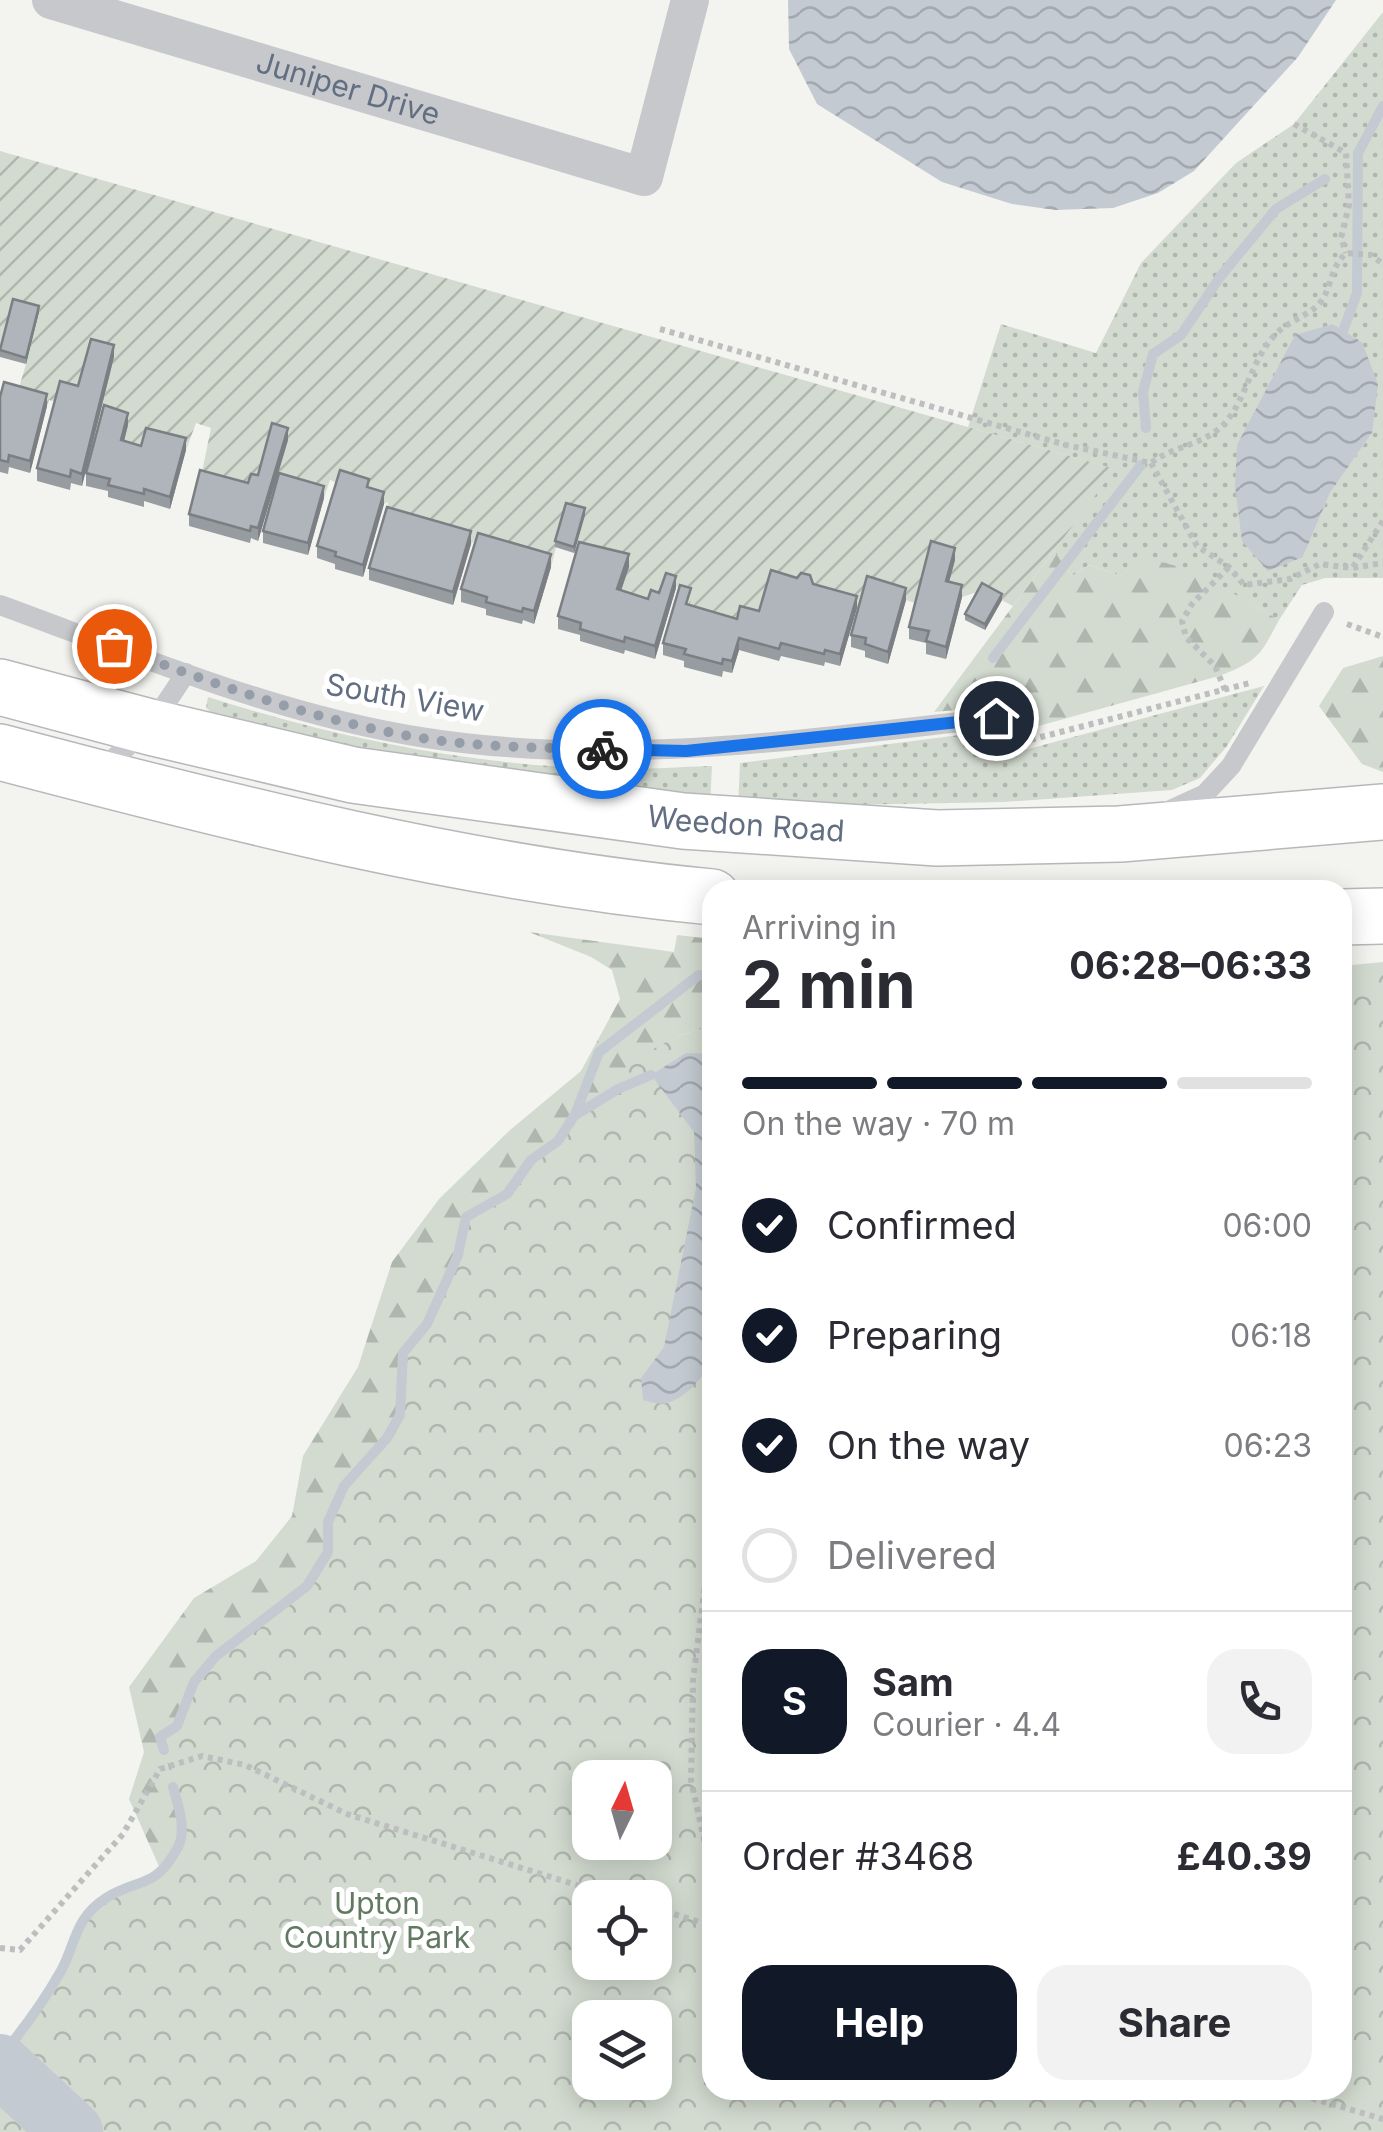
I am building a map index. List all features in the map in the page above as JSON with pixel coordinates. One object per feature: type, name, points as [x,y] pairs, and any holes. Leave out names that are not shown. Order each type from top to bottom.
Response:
[{"type":"highway","name":"Weedon Road","points":[[0,687],[150,728],[352,775],[683,821],[937,838],[1120,834],[1383,812]]},
{"type":"highway","points":[[0,752],[317,834],[500,868],[702,895]]},
{"type":"highway","points":[[1352,917],[1383,916]]},
{"type":"street","name":"Juniper Drive","points":[[52,0],[644,177],[690,0]]},
{"type":"lane","name":"South View","points":[[0,605],[253,698],[420,738],[543,748],[686,751],[996,718]]},
{"type":"lane","points":[[1120,834],[1205,794],[1231,766],[1324,612]]},
{"type":"lane","points":[[92,777],[150,728],[186,673]]},
{"type":"path","points":[[1294,124],[1346,152],[1350,206],[1341,238],[1346,253]]},
{"type":"path","points":[[1151,462],[1164,452],[1204,441],[1227,421],[1257,360],[1278,332],[1322,300],[1334,266],[1346,253],[1370,254],[1383,264]]},
{"type":"path","points":[[660,329],[1066,444],[1151,462],[1197,546],[1229,568],[1244,585],[1290,579],[1320,564],[1352,568],[1383,562]]},
{"type":"path","points":[[1352,568],[1383,521]]},
{"type":"path","points":[[1225,690],[1214,666],[1186,638],[1182,620],[1192,604],[1229,568]]},
{"type":"path","points":[[1324,612],[1383,637]]},
{"type":"path","points":[[996,718],[1018,743],[1253,682]]},
{"type":"path","points":[[702,1608],[693,1680],[691,1780],[702,1830]]},
{"type":"path","points":[[0,1948],[20,1950],[122,1834],[160,1769],[202,1756],[244,1764],[347,1814],[572,1883]]},
{"type":"path","points":[[672,1913],[702,1923]]},
{"type":"path","points":[[1317,2100],[1383,2119]]},
{"type":"green space","points":[[1383,12],[1383,578],[1325,578],[1302,585],[1279,620],[1195,572],[1122,576],[1089,565],[1072,576],[1054,551],[1114,469],[968,427],[1001,324],[1096,353],[1141,263],[1236,163],[1294,124]],"holes":[[[1333,324],[1362,342],[1372,433],[1330,493],[1303,557]]]},
{"type":"green space","points":[[0,151],[1115,469],[1013,606],[983,590],[918,604],[906,600],[861,611],[857,608],[759,624],[737,632],[686,617],[679,587],[666,586],[659,605],[617,602],[628,567],[574,553],[585,514],[566,509],[551,567],[479,545],[476,539],[471,544],[387,520],[388,502],[384,504],[330,480],[324,498],[275,484],[287,441],[258,487],[200,482],[211,428],[196,423],[186,450],[146,440],[141,458],[121,453],[100,415],[114,357],[87,390],[70,400],[49,400],[47,406],[16,398],[26,364],[0,356]]},
{"type":"green space","points":[[1054,551],[1072,576],[1089,565],[1122,576],[1150,559],[1195,571],[1279,620],[1256,656],[1232,671],[1024,730],[1002,706],[934,712]]},
{"type":"green space","points":[[1383,656],[1383,772],[1362,764],[1319,706],[1343,668]]},
{"type":"green space","points":[[1264,686],[1227,746],[1200,778],[1172,790],[1004,802],[738,807],[740,763],[991,731],[1009,754]]},
{"type":"green space","points":[[208,697],[354,737],[504,762],[605,769],[712,766],[710,807],[579,793],[225,724],[206,708]]},
{"type":"green space","points":[[529,932],[674,952],[677,935],[702,938],[702,1029],[678,1036],[618,1089],[229,1772],[162,1873],[129,1799],[144,1752],[129,1687],[194,1598],[256,1561],[292,1516],[303,1456],[358,1367],[392,1262],[439,1199],[510,1130],[581,1071],[620,999],[612,970],[591,957]]},
{"type":"green space","name":"Upton Country Park","points":[[1383,962],[1383,2132],[0,2132],[0,2057],[53,1989],[80,1926],[99,1905],[156,1874],[171,1859],[179,1842],[178,1803],[160,1737],[177,1726],[194,1682],[216,1656],[307,1587],[328,1552],[328,1522],[344,1486],[387,1438],[400,1415],[403,1353],[427,1324],[458,1255],[466,1217],[507,1194],[531,1160],[558,1141],[574,1116],[618,1089],[633,1060],[678,1036],[702,1029],[702,2100],[1352,2100],[1352,965]]},
{"type":"water","points":[[788,0],[1336,0],[1298,57],[1194,171],[1158,193],[1113,208],[1055,210],[1012,204],[942,182],[817,104],[789,49]]},
{"type":"water","points":[[1333,324],[1362,342],[1378,384],[1372,433],[1330,493],[1303,557],[1268,571],[1242,541],[1235,486],[1237,445],[1295,335]]},
{"type":"water","points":[[686,1053],[702,1054],[702,1375],[689,1390],[667,1403],[643,1400],[641,1378],[664,1347],[696,1188],[694,1132],[651,1075]]},
{"type":"building","points":[[13,299],[39,306],[26,358],[0,350]]},
{"type":"building","points":[[91,339],[114,345],[82,474],[71,470],[70,477],[37,468],[60,381],[78,386]]},
{"type":"building","points":[[4,382],[47,394],[30,461],[9,455],[8,462],[0,460],[0,397]]},
{"type":"building","points":[[104,405],[128,413],[121,440],[141,446],[146,428],[186,438],[170,497],[108,485],[110,479],[86,473]]},
{"type":"building","points":[[272,423],[288,428],[258,528],[251,526],[250,531],[189,514],[200,470],[248,483],[251,474],[258,475]]},
{"type":"building","points":[[340,470],[369,479],[367,487],[384,492],[363,565],[317,546]]},
{"type":"building","points":[[279,473],[324,486],[308,543],[263,531]]},
{"type":"building","points":[[566,503],[585,508],[574,547],[555,541]]},
{"type":"building","points":[[387,507],[471,531],[453,592],[369,568]]},
{"type":"building","points":[[478,533],[551,554],[534,611],[523,608],[522,612],[486,602],[487,597],[461,589]]},
{"type":"building","points":[[931,541],[955,548],[946,581],[962,585],[946,647],[926,641],[929,631],[909,627]]},
{"type":"building","points":[[579,542],[629,554],[617,589],[648,599],[651,590],[659,593],[666,573],[676,576],[655,646],[580,629],[581,623],[558,616]]},
{"type":"building","points":[[771,570],[797,578],[801,573],[810,575],[813,584],[857,596],[840,654],[781,643],[779,649],[739,638],[732,661],[723,659],[722,664],[684,654],[686,649],[663,643],[680,585],[691,588],[686,604],[737,619],[740,606],[759,611]]},
{"type":"building","points":[[867,576],[906,588],[888,652],[865,644],[866,638],[851,635]]},
{"type":"building","points":[[982,583],[1002,594],[985,624],[965,614]]},
{"type":"waterway","points":[[1343,331],[1357,293],[1358,153],[1383,106]]},
{"type":"waterway","points":[[1146,428],[1143,392],[1153,354],[1181,335],[1220,277],[1276,209],[1325,179]]},
{"type":"waterway","points":[[993,658],[1141,465]]},
{"type":"waterway","points":[[575,1115],[599,1052],[699,975]]},
{"type":"waterway","points":[[164,1750],[160,1737],[177,1726],[194,1682],[216,1656],[307,1586],[328,1552],[328,1522],[344,1486],[387,1438],[400,1415],[403,1353],[427,1324],[458,1255],[466,1217],[507,1194],[531,1160],[558,1141],[574,1116],[618,1089],[651,1075]]},
{"type":"waterway","points":[[0,2057],[48,1992],[88,1914],[106,1898],[154,1876],[170,1861],[182,1833],[173,1787]]},
{"type":"waterway","points":[[0,2065],[72,2132]]},
{"type":"way so far","points":[[114,646],[253,698],[420,738],[602,749]]},
{"type":"route","points":[[602,749],[686,751],[996,718]]}]
